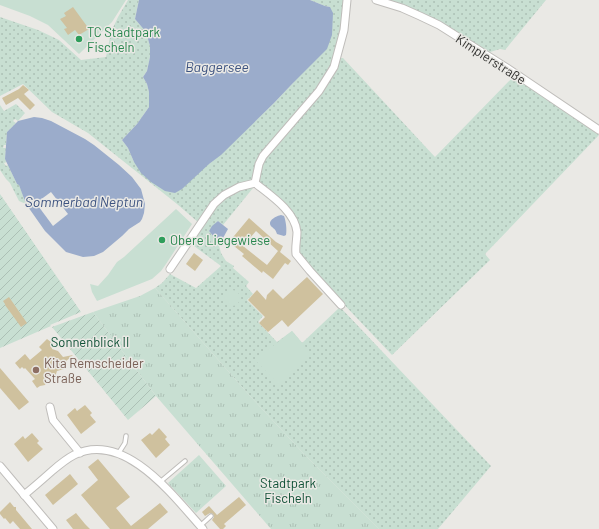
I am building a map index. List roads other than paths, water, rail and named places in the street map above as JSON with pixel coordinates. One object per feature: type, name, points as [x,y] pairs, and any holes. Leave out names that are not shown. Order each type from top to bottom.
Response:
[{"type":"street","points":[[255,183],[259,164],[263,156],[319,91],[334,66],[344,30],[347,0]]},
{"type":"street","name":"Kimplerstraße","points":[[376,0],[402,8],[439,25],[507,68],[599,130]]},
{"type":"street","points":[[170,269],[214,204],[224,195],[239,187],[255,183]]},
{"type":"street","points":[[255,183],[281,205],[290,215],[297,232],[296,254],[341,305]]},
{"type":"street","points":[[50,407],[53,420],[80,453]]},
{"type":"street","points":[[24,495],[64,461],[74,455],[95,450],[111,451],[134,461],[147,470],[202,527]]},
{"type":"street","points":[[0,466],[53,529]]},
{"type":"lane","points":[[118,454],[126,443],[126,436]]},
{"type":"lane","points":[[160,482],[185,461]]},
{"type":"lane","points":[[202,527],[211,516]]},
{"type":"water","name":"Baggersee","points":[[139,0],[310,0],[330,7],[333,13],[332,35],[327,49],[221,155],[182,189],[175,193],[165,191],[141,173],[128,148],[122,140],[137,124],[149,107],[149,92],[143,77],[147,71],[150,57],[150,46],[146,32],[135,19]]},
{"type":"water","name":"Sommerbad Neptun","points":[[34,117],[51,121],[94,145],[132,177],[141,189],[145,204],[142,219],[103,252],[94,256],[83,257],[66,252],[45,231],[26,204],[19,185],[17,184],[5,159],[7,132],[18,121]]},
{"type":"water","points":[[281,215],[284,216],[286,223],[286,235],[284,236],[277,234],[270,224],[271,220]]},
{"type":"water","points":[[218,221],[228,229],[223,238],[218,242],[209,231]]},
{"type":"place","name":"TC Stadtpark Fischeln","points":[[79,39]]},
{"type":"place","name":"Obere Liegewiese","points":[[162,240]]},
{"type":"place","name":"Kita Remscheider Straße","points":[[36,370]]},
{"type":"park label","name":"Sonnenblick II","points":[[90,342]]},
{"type":"park label","name":"Stadtpark Fischeln","points":[[288,490]]}]
